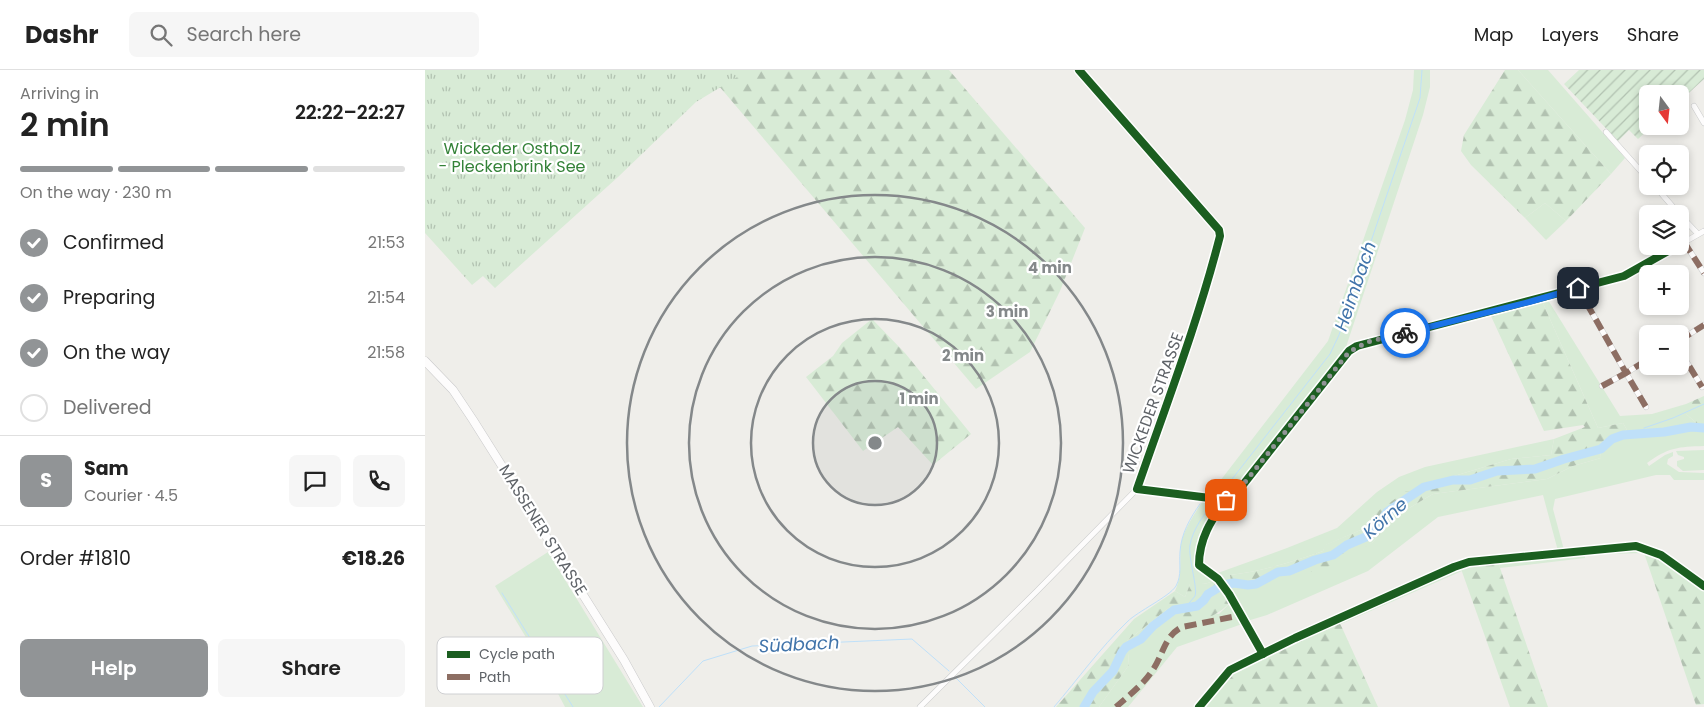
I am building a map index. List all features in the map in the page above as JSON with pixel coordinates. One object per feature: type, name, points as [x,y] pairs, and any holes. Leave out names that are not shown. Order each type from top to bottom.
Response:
[{"type":"main road","name":"MASSENER STRASSE","points":[[425,360],[453,390],[473,420],[624,660],[650,707]]},
{"type":"street","points":[[1694,106],[1703,119]]},
{"type":"street","name":"WICKEDER STRASSE","points":[[920,707],[1137,489],[1192,334],[1220,236],[1219,230],[1117,112]]},
{"type":"street","points":[[1605,132],[1639,169]]},
{"type":"street","points":[[1663,195],[1672,205]]},
{"type":"street","points":[[1689,224],[1698,234]]},
{"type":"street","name":"WICKEDER STRASSE","points":[[1689,239],[1704,231]]},
{"type":"street","points":[[1689,254],[1704,272]]},
{"type":"street","name":"WICKEDER STRASSE","points":[[1137,489],[1223,500],[1231,497],[1242,486],[1349,352],[1357,346],[1624,276],[1661,255]]},
{"type":"street","points":[[1578,288],[1645,407]]},
{"type":"street","points":[[1689,334],[1704,325]]},
{"type":"street","points":[[1602,386],[1639,365]]},
{"type":"street","points":[[1689,366],[1702,387]]},
{"type":"green space","name":"Wickeder Ostholz - Pleckenbrink See","points":[[425,70],[749,70],[696,102],[618,177],[495,288],[483,276],[472,285],[425,233]]},
{"type":"green space","points":[[731,70],[949,70],[1085,228],[1060,291],[1030,352],[976,389],[713,79]]},
{"type":"green space","points":[[1414,70],[1430,70],[1430,87],[1423,115],[1345,350],[1228,495],[1210,494],[1328,341],[1405,120],[1413,90]]},
{"type":"green space","points":[[1505,70],[1518,70],[1611,174],[1566,221],[1545,203],[1525,218],[1471,165],[1461,151],[1464,135]]},
{"type":"green space","points":[[1518,70],[1548,70],[1625,158],[1611,174]]},
{"type":"green space","points":[[1579,70],[1704,70],[1704,79],[1689,93],[1689,85],[1639,85],[1639,135],[1642,135],[1638,139],[1629,130],[1618,141],[1564,84]]},
{"type":"green space","points":[[1545,203],[1566,221],[1546,240],[1525,218]]},
{"type":"green space","points":[[1540,300],[1598,428],[1623,423],[1627,430],[1600,443],[1601,458],[1573,466],[1547,479],[1433,494],[1399,514],[1372,543],[1326,568],[1290,577],[1282,569],[1257,579],[1231,582],[1230,575],[1277,566],[1323,551],[1325,545],[1363,529],[1374,514],[1406,491],[1419,493],[1454,476],[1511,459],[1551,455],[1554,439],[1585,427],[1583,425],[1544,431],[1490,314]]},
{"type":"green space","points":[[1548,300],[1620,416],[1652,414],[1686,404],[1686,414],[1700,426],[1704,425],[1704,446],[1674,449],[1647,463],[1649,466],[1673,452],[1673,456],[1668,459],[1667,464],[1679,472],[1704,473],[1704,480],[1674,480],[1670,475],[1656,475],[1555,499],[1553,509],[1564,550],[1558,551],[1543,495],[1438,517],[1368,571],[1267,615],[1247,621],[1230,593],[1215,574],[1337,528],[1377,492],[1399,477],[1425,467],[1554,439],[1551,455],[1511,459],[1454,476],[1374,514],[1363,529],[1326,545],[1323,551],[1277,566],[1230,575],[1231,581],[1257,579],[1282,569],[1372,543],[1399,514],[1433,494],[1547,479],[1573,466],[1601,458],[1600,443],[1627,430],[1623,423],[1598,428],[1542,301]]},
{"type":"green space","points":[[872,319],[905,353],[971,434],[933,465],[898,427],[863,451],[806,377],[833,356],[842,343]]},
{"type":"green space","points":[[1704,396],[1704,425],[1700,426],[1686,414],[1686,404]]},
{"type":"green space","points":[[1704,450],[1704,470],[1683,471],[1677,466],[1677,461],[1684,459],[1684,457],[1678,455],[1676,451]]},
{"type":"green space","points":[[1202,502],[1222,502],[1214,513],[1206,532],[1199,558],[1199,565],[1216,579],[1207,583],[1190,584],[1185,597],[1175,591],[1180,573],[1182,538]]},
{"type":"green space","points":[[1631,548],[1642,549],[1644,553],[1607,554],[1605,551]]},
{"type":"green space","points":[[548,552],[600,637],[526,637],[495,586]]},
{"type":"green space","points":[[1585,553],[1585,558],[1500,568],[1498,561]]},
{"type":"green space","points":[[1644,553],[1656,554],[1704,588],[1704,704],[1696,705]]},
{"type":"green space","points":[[1498,561],[1548,707],[1510,707],[1460,566]]},
{"type":"green space","points":[[1460,566],[1462,571],[1341,624],[1339,621]]},
{"type":"green space","points":[[1216,579],[1231,602],[1225,607],[1209,617],[1190,619],[1182,618],[1179,607],[1170,607],[1127,641],[1129,665],[1099,707],[1056,707],[1134,619],[1175,591],[1185,597],[1190,584],[1207,583]]},
{"type":"green space","points":[[1231,602],[1245,623],[1177,647],[1128,707],[1099,707],[1129,665],[1127,641],[1170,607],[1219,614]]},
{"type":"green space","points":[[1339,621],[1378,707],[1201,707],[1221,683],[1242,664],[1262,653],[1265,655]]},
{"type":"green space","points":[[603,642],[643,707],[565,707],[558,694],[603,694]]},
{"type":"waterway","name":"Heimbach","points":[[1218,497],[1330,354],[1339,335],[1420,98],[1422,70]]},
{"type":"waterway","points":[[1644,428],[1704,404]]},
{"type":"waterway","name":"Körne","points":[[1084,707],[1093,692],[1113,671],[1126,647],[1141,639],[1153,626],[1174,610],[1197,606],[1208,594],[1223,585],[1234,583],[1256,584],[1278,572],[1289,571],[1333,555],[1347,545],[1368,536],[1376,529],[1387,512],[1424,487],[1453,480],[1470,480],[1497,471],[1535,469],[1601,449],[1612,439],[1623,435],[1664,432],[1691,427],[1704,428]]},
{"type":"waterway","name":"Heimbach","points":[[1185,608],[1196,592],[1190,557],[1190,545],[1200,521],[1216,500]]},
{"type":"waterway","points":[[1054,707],[1098,653],[1127,622],[1167,595],[1176,586],[1180,574],[1182,539],[1200,504]]},
{"type":"waterway","points":[[502,593],[529,637]]},
{"type":"waterway","name":"Südbach","points":[[659,707],[703,661],[752,646],[912,639],[949,671]]},
{"type":"waterway","name":"Südbach","points":[[956,678],[985,707]]},
{"type":"waterway","points":[[565,694],[573,707]]},
{"type":"marked path","points":[[1689,250],[1704,273]]},
{"type":"marked path","points":[[1578,288],[1626,373],[1639,365]]},
{"type":"marked path","points":[[1689,334],[1704,325]]},
{"type":"marked path","points":[[1689,366],[1702,387]]},
{"type":"marked path","points":[[1602,386],[1626,373],[1646,407]]},
{"type":"marked path","points":[[1116,707],[1148,676],[1156,665],[1167,641],[1176,631],[1182,627],[1242,615]]},
{"type":"cycle path","points":[[1079,70],[1219,230],[1220,236],[1192,332],[1137,489],[1226,500],[1242,486],[1349,351],[1357,346],[1624,276],[1661,255]]},
{"type":"cycle path","points":[[1226,500],[1207,530],[1201,547],[1199,565],[1218,579],[1229,594],[1263,654]]},
{"type":"cycle path","points":[[1199,707],[1230,670],[1295,638],[1469,562],[1636,546],[1661,555],[1704,586]]},
{"type":"way so far","points":[[1226,500],[1242,486],[1349,352],[1367,342],[1405,333]]},
{"type":"route","points":[[1405,333],[1578,288]]}]
